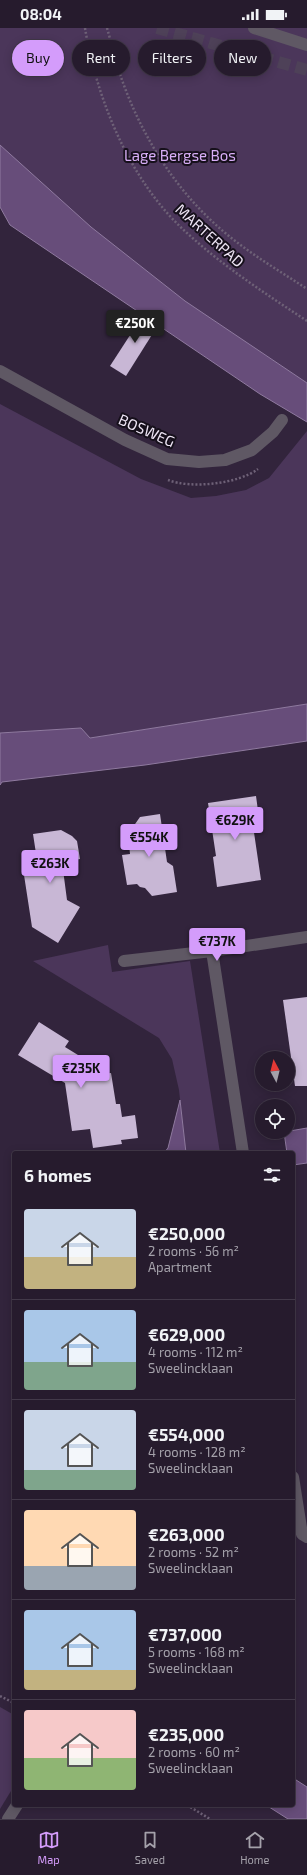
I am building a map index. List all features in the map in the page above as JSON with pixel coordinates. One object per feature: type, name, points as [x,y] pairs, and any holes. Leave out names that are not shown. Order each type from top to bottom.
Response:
[{"type":"street","points":[[254,28],[307,45]]},
{"type":"street","name":"BOSWEG","points":[[0,371],[125,440],[167,459],[199,462],[224,460],[252,450],[273,432],[282,420]]},
{"type":"street","points":[[124,960],[307,937]]},
{"type":"street","points":[[212,950],[243,1151]]},
{"type":"street","points":[[295,1490],[302,1534],[307,1537]]},
{"type":"street","points":[[8,1819],[16,1807]]},
{"type":"path","name":"MARTERPAD","points":[[85,28],[90,58],[104,104],[120,140],[161,206],[186,232],[218,259],[245,280],[307,321]]},
{"type":"path","points":[[106,28],[122,80],[132,105],[147,137],[164,166],[206,215],[234,240],[307,289]]},
{"type":"path","points":[[0,1696],[12,1702]]},
{"type":"path","points":[[190,1807],[210,1819]]},
{"type":"green space","name":"Lage Bergse Bos","points":[[0,28],[307,28],[307,398],[0,193]]},
{"type":"green space","points":[[0,404],[141,479],[191,498],[216,496],[246,490],[269,478],[307,431],[307,704],[89,738],[81,728],[0,733]]},
{"type":"green space","points":[[108,945],[112,972],[190,961],[220,1151],[186,1151],[179,1090],[172,1059],[159,1038],[33,961]]},
{"type":"green space","points":[[0,1707],[12,1714],[12,1789],[0,1809]]},
{"type":"shaded area","points":[[0,145],[91,227],[185,301],[307,383],[307,422],[260,394],[10,225],[0,207]]},
{"type":"shaded area","points":[[307,704],[307,741],[145,765],[2,782],[0,785],[0,733],[81,728],[90,738]]},
{"type":"shaded area","points":[[180,1100],[186,1151],[166,1151],[168,1148]]},
{"type":"shaded area","points":[[307,1128],[307,1163],[295,1165],[295,1151],[287,1151],[285,1139],[295,1139],[295,1130]]},
{"type":"shaded area","points":[[295,1779],[307,1787],[307,1819],[288,1819],[269,1807],[295,1807]]},
{"type":"building","points":[[145,312],[160,322],[126,376],[110,366]]},
{"type":"building","points":[[256,796],[259,818],[252,819],[261,880],[217,887],[213,857],[216,856],[208,803]]},
{"type":"building","points":[[160,814],[167,862],[173,866],[177,892],[152,896],[145,888],[140,887],[137,884],[127,885],[122,855],[130,854],[128,834],[140,817]]},
{"type":"building","points":[[61,830],[72,836],[77,841],[80,859],[62,862],[67,900],[80,907],[58,943],[32,927],[22,862],[37,860],[33,834]]},
{"type":"building","points":[[307,997],[307,1086],[295,1086],[295,1051],[290,1051],[283,1000]]},
{"type":"building","points":[[39,1022],[69,1041],[65,1047],[91,1063],[93,1075],[111,1073],[116,1104],[120,1104],[122,1117],[135,1115],[138,1138],[121,1140],[122,1144],[93,1148],[90,1129],[72,1131],[65,1083],[18,1055]]},
{"type":"tunnel","points":[[157,28],[307,70]]}]
